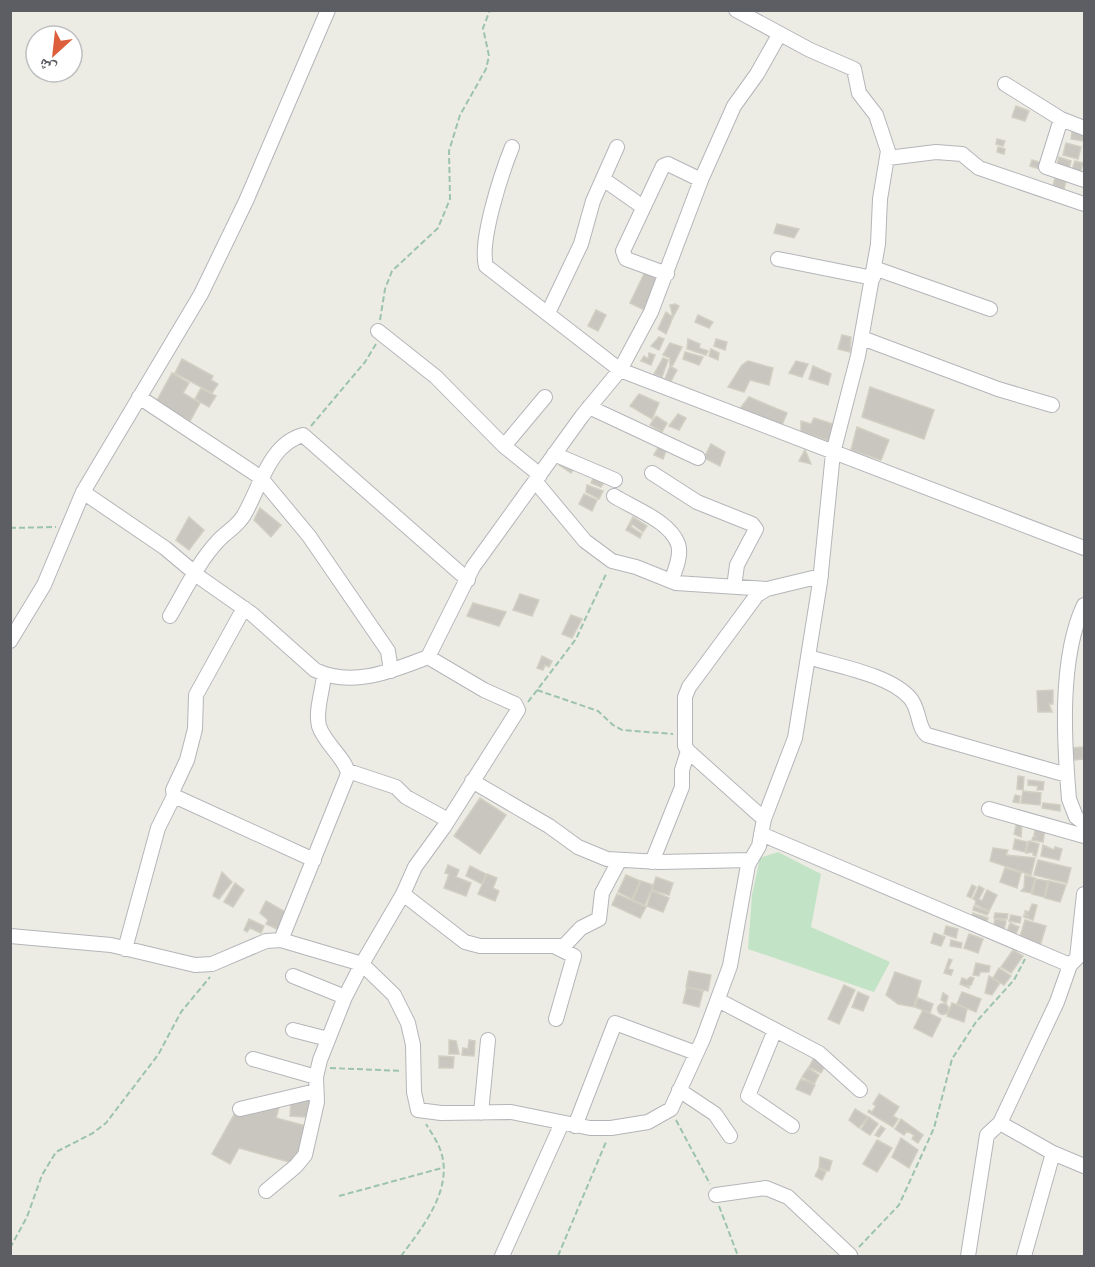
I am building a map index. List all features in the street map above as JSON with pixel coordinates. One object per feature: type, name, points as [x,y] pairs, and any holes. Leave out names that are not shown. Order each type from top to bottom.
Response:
[{"type":"street","points":[[10,641],[44,585],[83,492],[201,294],[246,201],[328,10]]},
{"type":"street","points":[[10,936],[125,948],[195,965],[215,963],[266,941],[281,940],[362,964],[394,995],[408,1023],[413,1045],[414,1092],[418,1110],[441,1113],[512,1112],[568,1124],[611,1128],[648,1122],[671,1109],[718,1000],[730,966],[745,873],[759,846],[764,819],[795,738],[820,576],[833,453],[862,338],[873,273],[882,181],[888,158],[885,139],[876,115],[858,93],[854,69],[779,35],[736,10]]},
{"type":"street","points":[[83,492],[165,548],[244,608],[315,670],[348,678],[391,671],[428,657],[439,640],[460,590],[468,580],[473,567],[589,407],[620,370],[651,312],[701,180],[734,106],[757,74],[779,35]]},
{"type":"street","points":[[1005,84],[1061,119],[1084,128]]},
{"type":"street","points":[[1061,119],[1046,167],[1084,180]]},
{"type":"street","points":[[512,147],[493,203],[485,261],[491,271],[620,370],[1084,548]]},
{"type":"street","points":[[548,313],[581,244],[593,201],[617,147]]},
{"type":"street","points":[[888,158],[936,152],[962,154],[979,168],[1084,204]]},
{"type":"street","points":[[667,274],[626,259],[623,256],[623,250],[663,166],[668,164],[701,180]]},
{"type":"street","points":[[603,180],[643,207]]},
{"type":"street","points":[[778,259],[873,273],[990,309]]},
{"type":"street","points":[[378,331],[436,377],[537,478],[585,541],[612,561],[636,567],[671,581],[734,587],[767,589],[820,576]]},
{"type":"street","points":[[862,338],[998,389],[1052,405]]},
{"type":"street","points":[[139,397],[260,477],[309,536],[388,651],[391,671]]},
{"type":"street","points":[[504,446],[545,397]]},
{"type":"street","points":[[589,407],[698,458]]},
{"type":"street","points":[[170,616],[195,573],[218,540],[243,516],[260,477],[292,438],[303,435],[468,580]]},
{"type":"street","points":[[554,454],[615,480]]},
{"type":"street","points":[[652,473],[697,502],[752,524],[756,529],[737,565],[734,587]]},
{"type":"street","points":[[614,496],[659,522],[673,536],[679,546],[679,556],[671,581]]},
{"type":"street","points":[[652,862],[682,788],[682,770],[688,751],[684,735],[685,697],[689,687],[749,602],[767,589]]},
{"type":"street","points":[[1084,605],[1074,633],[1067,674],[1069,799],[1076,817],[1084,823]]},
{"type":"street","points":[[125,948],[158,828],[174,796],[173,790],[187,760],[195,729],[196,695],[244,608]]},
{"type":"street","points":[[266,1191],[296,1166],[305,1155],[317,1102],[317,1072],[345,997],[362,964],[403,894],[415,867],[448,820],[518,710],[515,704],[484,690],[428,657]]},
{"type":"street","points":[[808,657],[888,682],[904,691],[913,700],[922,730],[927,735],[1067,775]]},
{"type":"street","points":[[324,674],[319,711],[320,728],[348,771],[396,787],[406,797],[448,820]]},
{"type":"street","points":[[688,751],[764,819]]},
{"type":"street","points":[[281,940],[348,771]]},
{"type":"street","points":[[472,781],[549,826],[578,847],[619,861],[750,860]]},
{"type":"street","points":[[174,796],[314,860]]},
{"type":"street","points":[[989,809],[1084,836]]},
{"type":"street","points":[[761,834],[1070,965]]},
{"type":"street","points":[[403,894],[465,942],[480,946],[564,946],[581,928],[599,919],[602,893],[619,861]]},
{"type":"street","points":[[968,1257],[987,1135],[1000,1123],[1057,1002],[1070,965],[1077,958],[1084,894]]},
{"type":"street","points":[[556,946],[574,956],[556,1019]]},
{"type":"street","points":[[293,976],[345,997]]},
{"type":"street","points":[[718,1000],[819,1053],[860,1090]]},
{"type":"street","points":[[502,1257],[615,1023],[696,1053]]},
{"type":"street","points":[[293,1030],[328,1039]]},
{"type":"street","points":[[775,1030],[748,1096],[792,1126]]},
{"type":"street","points":[[481,1113],[488,1040]]},
{"type":"street","points":[[253,1059],[317,1072]]},
{"type":"street","points":[[680,1090],[715,1114],[730,1136]]},
{"type":"street","points":[[240,1109],[316,1091]]},
{"type":"street","points":[[1000,1123],[1053,1153],[1084,1166]]},
{"type":"street","points":[[1024,1257],[1053,1153]]},
{"type":"street","points":[[716,1195],[766,1188],[788,1197],[850,1255]]},
{"type":"path","points":[[303,435],[365,362],[375,345],[385,289],[392,272],[438,228],[450,199],[449,151],[460,115],[486,69],[489,56],[483,28],[490,10]]},
{"type":"path","points":[[10,528],[56,527],[68,530]]},
{"type":"path","points":[[518,710],[537,690],[576,639],[612,561]]},
{"type":"path","points":[[537,690],[598,711],[622,730],[684,735]]},
{"type":"path","points":[[850,1255],[899,1204],[934,1128],[952,1059],[976,1022],[1014,980],[1031,949]]},
{"type":"path","points":[[10,1248],[27,1217],[42,1175],[56,1152],[93,1133],[106,1123],[158,1055],[181,1012],[211,975],[215,963]]},
{"type":"path","points":[[317,1072],[414,1071]]},
{"type":"path","points":[[671,1109],[716,1195],[738,1257]]},
{"type":"path","points":[[401,1257],[429,1218],[441,1183],[441,1150],[418,1110]]},
{"type":"path","points":[[558,1257],[611,1128]]},
{"type":"path","points":[[339,1196],[442,1168]]},
{"type":"green space","points":[[778,852],[821,874],[811,927],[890,962],[874,992],[748,949],[752,895],[760,858]]},
{"type":"building","points":[[1016,106],[1029,111],[1025,121],[1012,117]]},
{"type":"building","points":[[1072,132],[1084,135],[1083,141],[1071,139]]},
{"type":"building","points":[[997,139],[1005,141],[1003,146],[996,144]]},
{"type":"building","points":[[1066,143],[1081,147],[1078,159],[1063,155]]},
{"type":"building","points":[[998,147],[1005,149],[1004,154],[997,152]]},
{"type":"building","points":[[1059,157],[1071,161],[1068,173],[1055,170]]},
{"type":"building","points":[[1032,160],[1042,163],[1040,169],[1030,166]]},
{"type":"building","points":[[1075,161],[1083,163],[1079,177],[1072,170]]},
{"type":"building","points":[[1055,177],[1066,181],[1063,194],[1052,191]]},
{"type":"building","points":[[777,224],[799,229],[794,238],[774,233]]},
{"type":"building","points":[[645,272],[661,280],[648,312],[630,303]]},
{"type":"building","points":[[670,305],[679,306],[673,317]]},
{"type":"building","points":[[596,310],[606,315],[598,331],[588,326]]},
{"type":"building","points":[[666,312],[673,317],[666,334],[658,329]]},
{"type":"building","points":[[698,315],[713,322],[709,328],[695,322]]},
{"type":"building","points":[[842,335],[851,337],[850,352],[838,349]]},
{"type":"building","points":[[659,337],[664,339],[659,350],[651,346]]},
{"type":"building","points":[[688,339],[700,344],[699,348],[708,351],[706,355],[687,349]]},
{"type":"building","points":[[716,339],[727,342],[725,350],[714,346]]},
{"type":"building","points":[[670,343],[682,347],[673,365],[670,366],[670,358],[663,355]]},
{"type":"building","points":[[711,349],[719,353],[718,360],[709,356]]},
{"type":"building","points":[[685,352],[703,357],[699,365],[683,359]]},
{"type":"building","points":[[649,353],[655,355],[651,365],[641,361],[644,356],[648,359]]},
{"type":"building","points":[[663,358],[668,360],[662,377],[654,374]]},
{"type":"building","points":[[182,359],[213,376],[211,380],[218,384],[212,393],[175,373]]},
{"type":"building","points":[[748,361],[773,368],[769,385],[750,380],[744,392],[728,387],[742,365]]},
{"type":"building","points":[[796,361],[808,364],[802,377],[789,373]]},
{"type":"building","points":[[670,366],[677,370],[671,381],[665,379]]},
{"type":"building","points":[[813,366],[831,374],[828,385],[809,379]]},
{"type":"building","points":[[172,373],[189,383],[183,393],[200,403],[190,421],[156,402]]},
{"type":"building","points":[[870,387],[934,410],[924,439],[862,417]]},
{"type":"building","points":[[201,388],[216,396],[209,407],[195,399]]},
{"type":"building","points":[[639,394],[659,403],[652,419],[630,406]]},
{"type":"building","points":[[749,397],[787,413],[782,425],[739,410]]},
{"type":"building","points":[[678,414],[686,418],[679,430],[669,426]]},
{"type":"building","points":[[656,416],[667,423],[662,432],[650,425]]},
{"type":"building","points":[[814,418],[836,425],[830,441],[801,432],[801,421],[811,424]]},
{"type":"building","points":[[857,427],[889,440],[881,460],[851,450]]},
{"type":"building","points":[[711,444],[725,452],[720,466],[704,458]]},
{"type":"building","points":[[659,446],[666,451],[663,459],[654,455]]},
{"type":"building","points":[[805,450],[811,464],[799,461]]},
{"type":"building","points":[[563,461],[575,466],[571,473],[559,465]]},
{"type":"building","points":[[594,477],[603,484],[601,487],[591,483]]},
{"type":"building","points":[[587,485],[603,491],[599,499],[586,492]]},
{"type":"building","points":[[584,494],[597,500],[592,511],[579,504]]},
{"type":"building","points":[[260,508],[281,525],[271,537],[254,520]]},
{"type":"building","points":[[189,517],[204,530],[189,550],[176,540]]},
{"type":"building","points":[[633,517],[647,526],[643,532],[632,524],[631,527],[642,534],[640,538],[626,530]]},
{"type":"building","points":[[520,594],[539,600],[532,616],[513,610]]},
{"type":"building","points":[[473,603],[506,612],[499,626],[467,616]]},
{"type":"building","points":[[571,615],[582,619],[572,638],[562,634]]},
{"type":"building","points":[[542,656],[552,661],[549,667],[545,665],[543,670],[537,668]]},
{"type":"building","points":[[1053,690],[1053,704],[1049,704],[1052,712],[1038,712],[1037,691]]},
{"type":"building","points":[[1083,747],[1083,759],[1074,760],[1072,748]]},
{"type":"building","points":[[1018,776],[1024,777],[1023,790],[1017,789]]},
{"type":"building","points":[[1028,780],[1044,782],[1043,790],[1037,790],[1038,786],[1028,785]]},
{"type":"building","points":[[1023,791],[1041,793],[1040,805],[1021,803]]},
{"type":"building","points":[[1015,795],[1020,796],[1019,803],[1013,802]]},
{"type":"building","points":[[480,798],[506,815],[480,854],[454,836]]},
{"type":"building","points":[[1043,803],[1060,805],[1060,811],[1042,808]]},
{"type":"building","points":[[1017,822],[1022,822],[1021,837],[1014,834]]},
{"type":"building","points":[[1036,826],[1045,829],[1043,842],[1032,840],[1036,837],[1034,835]]},
{"type":"building","points":[[1015,839],[1027,842],[1025,852],[1013,849]]},
{"type":"building","points":[[1029,841],[1039,844],[1036,856],[1033,852],[1026,853]]},
{"type":"building","points":[[1043,845],[1054,850],[1055,847],[1062,849],[1059,860],[1041,856]]},
{"type":"building","points":[[993,848],[1008,850],[1006,855],[1035,858],[1031,875],[990,861]]},
{"type":"building","points":[[1038,860],[1071,868],[1067,883],[1034,875]]},
{"type":"building","points":[[448,865],[459,870],[456,877],[471,883],[466,896],[444,888],[449,874],[445,873]]},
{"type":"building","points":[[470,866],[486,874],[482,884],[466,876]]},
{"type":"building","points":[[1005,868],[1021,873],[1017,888],[1000,882]]},
{"type":"building","points":[[222,872],[232,882],[219,899],[213,896]]},
{"type":"building","points":[[487,874],[497,878],[493,888],[499,891],[495,901],[478,894]]},
{"type":"building","points":[[626,875],[640,881],[632,899],[618,892]]},
{"type":"building","points":[[1025,875],[1035,878],[1031,893],[1021,891],[1024,888]]},
{"type":"building","points":[[656,877],[673,883],[669,895],[652,890]]},
{"type":"building","points":[[1036,879],[1048,881],[1044,897],[1032,894]]},
{"type":"building","points":[[641,881],[653,885],[645,905],[633,900]]},
{"type":"building","points":[[1049,881],[1066,885],[1060,902],[1045,898]]},
{"type":"building","points":[[235,883],[244,890],[233,907],[224,902]]},
{"type":"building","points":[[972,885],[976,887],[971,898],[967,896]]},
{"type":"building","points":[[979,886],[984,889],[979,899],[982,901],[987,890],[997,895],[989,911],[975,904],[976,901],[973,899]]},
{"type":"building","points":[[652,891],[669,898],[663,912],[647,906]]},
{"type":"building","points":[[617,894],[646,907],[640,918],[612,905]]},
{"type":"building","points":[[266,901],[289,914],[281,931],[266,924],[268,920],[260,913]]},
{"type":"building","points":[[1032,904],[1037,905],[1033,920],[1024,917],[1024,915],[1029,916],[1025,911],[1029,912]]},
{"type":"building","points":[[974,906],[989,912],[987,915],[973,910]]},
{"type":"building","points":[[973,913],[988,918],[985,927],[970,922]]},
{"type":"building","points":[[995,913],[1008,914],[1007,919],[994,918]]},
{"type":"building","points":[[1011,915],[1021,917],[1020,923],[1009,921]]},
{"type":"building","points":[[249,919],[264,926],[261,933],[250,928],[247,932],[244,930]]},
{"type":"building","points":[[995,919],[1006,921],[1003,935],[993,930]]},
{"type":"building","points":[[1025,920],[1046,926],[1040,946],[1019,940]]},
{"type":"building","points":[[1010,923],[1019,927],[1014,938],[1006,935]]},
{"type":"building","points":[[946,926],[958,929],[956,938],[944,934]]},
{"type":"building","points":[[934,933],[945,937],[941,946],[931,943]]},
{"type":"building","points":[[969,934],[983,939],[978,953],[964,948]]},
{"type":"building","points":[[951,940],[962,943],[961,948],[950,946]]},
{"type":"building","points":[[1013,950],[1023,956],[1011,973],[1001,967]]},
{"type":"building","points":[[949,959],[952,960],[948,969],[953,970],[951,975],[944,973]]},
{"type":"building","points":[[976,963],[990,966],[989,972],[980,972],[979,976],[973,975]]},
{"type":"building","points":[[999,968],[1011,976],[1004,985],[993,978]]},
{"type":"building","points":[[689,971],[711,975],[708,991],[686,987]]},
{"type":"building","points":[[895,972],[921,981],[914,1007],[898,1004],[886,995]]},
{"type":"building","points":[[989,976],[1000,983],[992,995],[985,993]]},
{"type":"building","points":[[970,977],[974,978],[971,985],[967,986],[970,988],[960,984],[962,978],[967,980]]},
{"type":"building","points":[[844,985],[855,990],[839,1024],[828,1019]]},
{"type":"building","points":[[687,987],[703,991],[699,1007],[683,1003]]},
{"type":"building","points":[[858,992],[869,997],[863,1011],[852,1007]]},
{"type":"building","points":[[962,992],[981,999],[976,1012],[957,1004]]},
{"type":"building","points":[[943,993],[948,996],[946,1003],[941,1000]]},
{"type":"building","points":[[918,998],[933,1004],[930,1013],[915,1007]]},
{"type":"building","points":[[943,1003],[949,1009],[943,1015],[937,1009]]},
{"type":"building","points":[[952,1003],[967,1009],[964,1022],[947,1016]]},
{"type":"building","points":[[923,1010],[941,1019],[932,1037],[914,1028]]},
{"type":"building","points":[[449,1040],[456,1041],[459,1054],[449,1054]]},
{"type":"building","points":[[469,1040],[475,1041],[474,1056],[462,1055],[463,1048],[468,1049]]},
{"type":"building","points":[[439,1056],[454,1057],[453,1068],[439,1068]]},
{"type":"building","points":[[815,1056],[827,1062],[821,1073],[809,1067]]},
{"type":"building","points":[[808,1068],[819,1075],[814,1084],[802,1077]]},
{"type":"building","points":[[801,1079],[815,1085],[810,1095],[796,1089]]},
{"type":"building","points":[[879,1094],[899,1107],[893,1116],[898,1119],[893,1127],[868,1112],[869,1110],[872,1112],[876,1106],[873,1104]]},
{"type":"building","points":[[291,1099],[320,1100],[320,1118],[290,1116]]},
{"type":"building","points":[[280,1104],[276,1118],[310,1127],[300,1165],[239,1148],[230,1164],[212,1154],[235,1113]]},
{"type":"building","points":[[855,1109],[868,1117],[859,1128],[849,1120]]},
{"type":"building","points":[[869,1117],[878,1124],[870,1135],[861,1129]]},
{"type":"building","points":[[901,1119],[923,1135],[918,1143],[912,1139],[914,1135],[907,1131],[904,1135],[895,1129]]},
{"type":"building","points":[[881,1126],[885,1129],[879,1137],[875,1135]]},
{"type":"building","points":[[901,1138],[918,1150],[909,1168],[892,1157]]},
{"type":"building","points":[[877,1140],[892,1148],[877,1172],[863,1164]]},
{"type":"building","points":[[820,1157],[832,1161],[829,1171],[819,1168]]},
{"type":"building","points":[[819,1168],[826,1172],[822,1180],[815,1176]]}]
